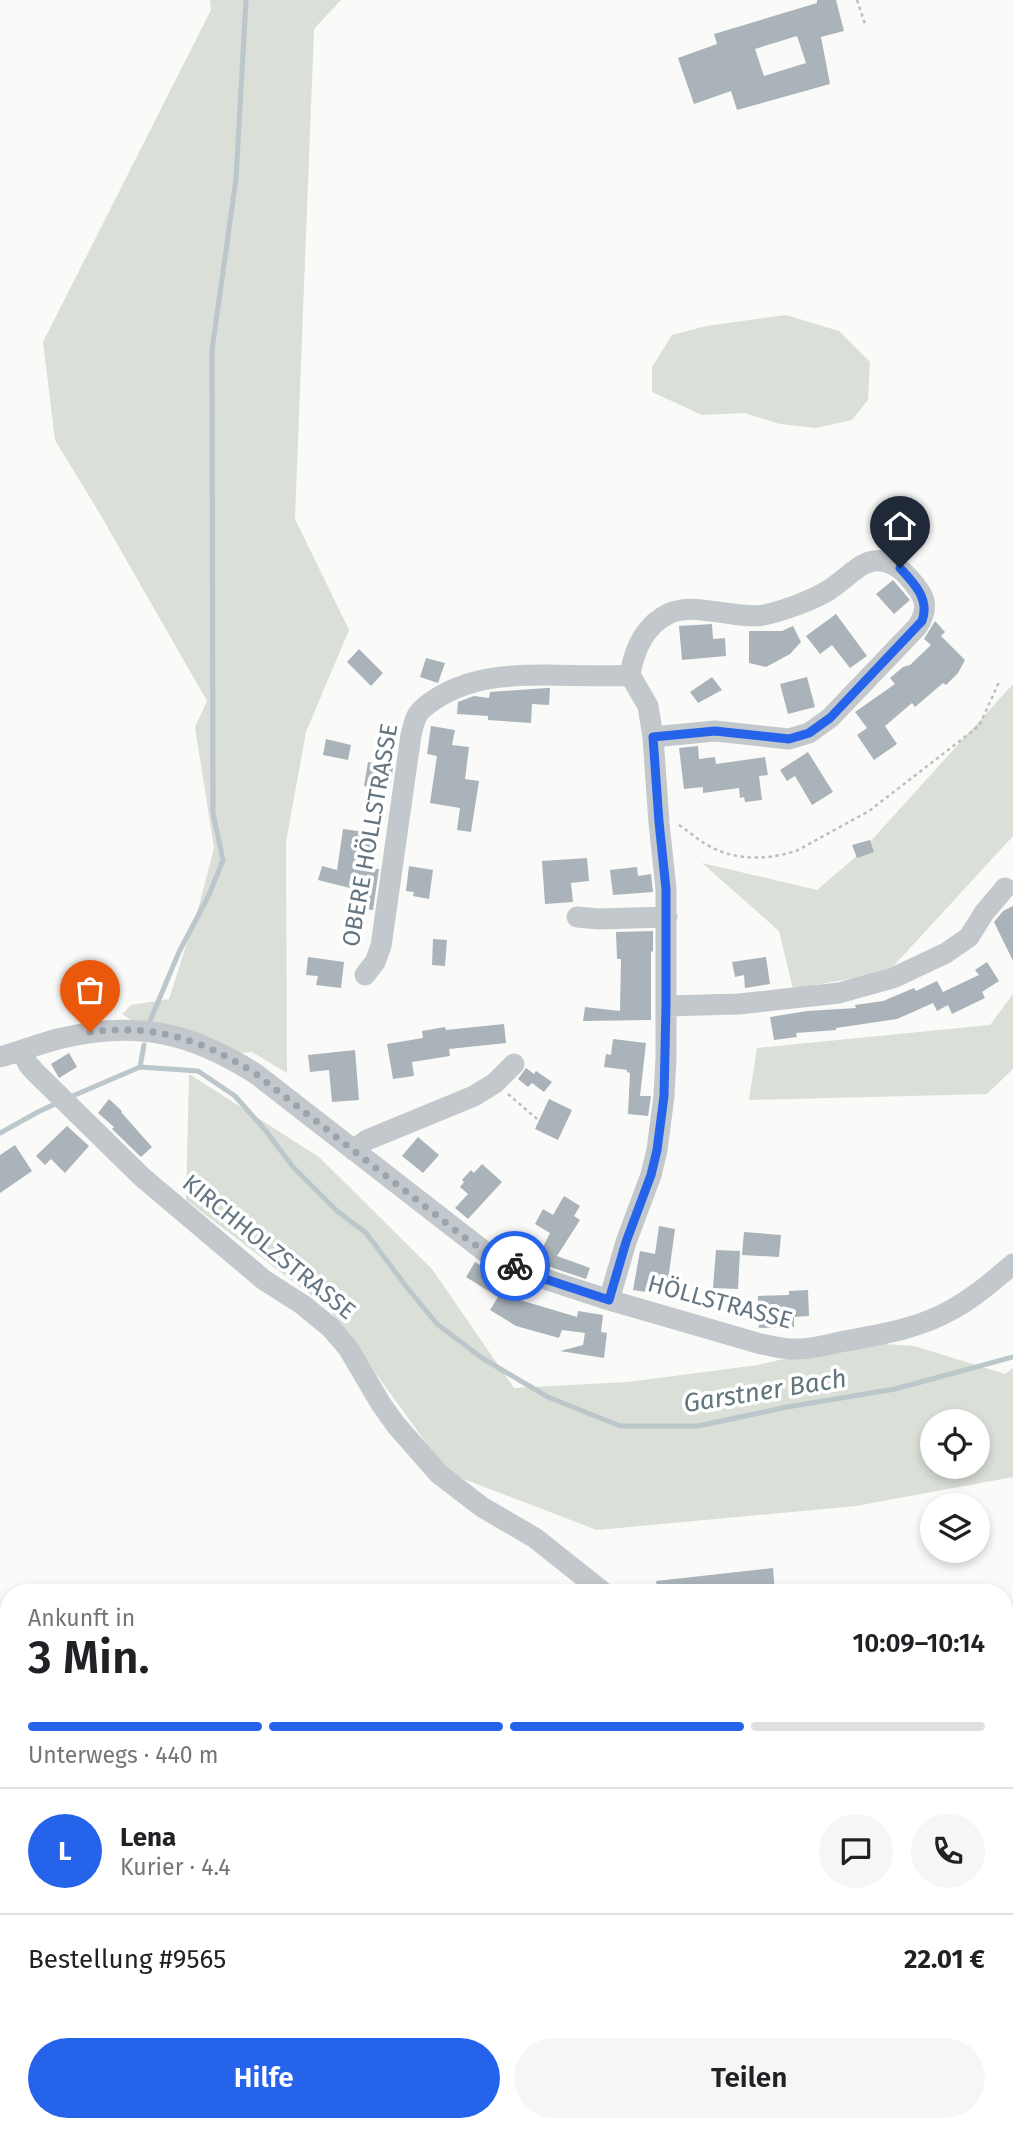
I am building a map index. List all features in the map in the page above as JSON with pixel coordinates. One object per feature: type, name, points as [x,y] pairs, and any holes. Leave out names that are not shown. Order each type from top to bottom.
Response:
[{"type":"street","points":[[609,1300],[626,1242],[651,1175],[664,1096],[666,889],[653,737],[648,706],[630,675],[633,658],[643,636],[670,613],[685,610],[749,616],[766,614],[826,592],[858,567],[875,560],[884,560],[900,568],[924,599],[924,614],[917,626],[830,718],[809,733],[789,739],[715,731],[653,737]]},
{"type":"street","name":"OBERE HÖLLSTRASSE","points":[[365,975],[375,962],[381,946],[411,735],[414,722],[422,709],[443,694],[488,678],[630,675]]},
{"type":"street","points":[[666,1006],[739,1004],[839,993],[883,981],[914,969],[962,943],[974,932],[984,913],[1005,888]]},
{"type":"street","points":[[577,917],[667,917]]},
{"type":"street","name":"HÖLLSTRASSE","points":[[0,1057],[60,1039],[116,1029],[162,1033],[216,1051],[256,1074],[484,1251],[548,1280],[761,1344],[799,1350],[927,1321],[969,1300],[1013,1264]]},
{"type":"street","name":"KIRCHHOLZSTRASSE","points":[[22,1051],[28,1064],[47,1085],[142,1177],[264,1280],[303,1305],[330,1327],[348,1348],[396,1425],[439,1474],[482,1507],[535,1538],[593,1584]]},
{"type":"street","points":[[354,1150],[367,1140],[474,1096],[495,1083],[514,1064]]},
{"type":"path","points":[[857,0],[864,24]]},
{"type":"path","points":[[659,822],[675,824],[713,848],[737,856],[786,855],[869,811],[974,730],[980,724],[1000,680]]},
{"type":"path","points":[[495,1083],[537,1119]]},
{"type":"shaded area","points":[[210,0],[341,0],[314,29],[295,519],[349,630],[306,732],[286,842],[287,1073],[252,1052],[238,1053],[131,1020],[122,1014],[131,1005],[169,999],[200,902],[214,848],[195,727],[207,701],[55,440],[43,342],[211,10]]},
{"type":"shaded area","points":[[786,315],[839,331],[870,362],[868,400],[852,420],[815,428],[780,424],[744,413],[702,415],[652,392],[652,367],[672,335],[706,326]]},
{"type":"shaded area","points":[[1013,684],[1013,836],[888,972],[793,989],[779,931],[702,863],[817,890],[859,854]]},
{"type":"shaded area","points":[[1013,994],[1013,1069],[987,1094],[749,1100],[757,1048],[990,1025]]},
{"type":"shaded area","points":[[189,1074],[319,1157],[432,1269],[514,1388],[628,1382],[758,1365],[884,1344],[914,1346],[1005,1374],[1013,1368],[1013,1477],[856,1506],[597,1530],[448,1473],[329,1309],[186,1200]]},
{"type":"building","points":[[817,0],[836,0],[844,31],[821,37],[830,84],[737,110],[731,91],[694,104],[678,58],[717,44],[714,34],[817,3]],"holes":[[[797,36],[806,63],[764,76],[755,49]]]},
{"type":"building","points":[[893,580],[910,600],[894,614],[876,594]]},
{"type":"building","points":[[836,614],[867,656],[850,668],[832,645],[820,654],[806,636]]},
{"type":"building","points":[[935,621],[945,632],[941,636],[965,660],[958,673],[946,685],[943,683],[915,707],[912,703],[885,726],[897,744],[874,760],[857,735],[867,728],[855,712],[895,684],[890,678],[903,667],[910,665],[931,645],[924,639]]},
{"type":"building","points":[[712,624],[713,639],[725,638],[726,656],[682,660],[679,626]]},
{"type":"building","points":[[793,626],[801,642],[790,654],[766,667],[749,663],[749,631],[782,631]]},
{"type":"building","points":[[359,649],[383,673],[371,686],[347,662]]},
{"type":"building","points":[[426,658],[445,663],[438,683],[420,677]]},
{"type":"building","points":[[712,677],[722,690],[698,703],[690,692]]},
{"type":"building","points":[[807,677],[815,707],[788,714],[780,684]]},
{"type":"building","points":[[550,688],[549,705],[532,704],[531,723],[488,720],[488,716],[457,714],[458,702],[474,696],[489,698],[490,692]]},
{"type":"building","points":[[431,726],[455,730],[452,745],[469,747],[465,779],[479,781],[471,832],[457,830],[460,808],[430,803],[437,756],[427,754]]},
{"type":"building","points":[[326,739],[351,745],[348,760],[323,755]]},
{"type":"building","points":[[698,746],[699,759],[715,757],[716,764],[765,757],[768,775],[759,776],[762,800],[745,802],[744,797],[740,798],[739,788],[703,793],[703,787],[684,789],[679,748]]},
{"type":"building","points":[[808,752],[833,792],[812,805],[795,776],[787,781],[780,770]]},
{"type":"building","points":[[368,762],[392,766],[388,790],[364,786]]},
{"type":"building","points":[[343,829],[379,834],[374,869],[379,869],[373,910],[348,907],[350,888],[318,880],[322,866],[337,870]]},
{"type":"building","points":[[870,840],[874,852],[857,858],[852,845]]},
{"type":"building","points":[[587,858],[589,881],[571,883],[573,902],[545,904],[542,861]]},
{"type":"building","points":[[409,866],[433,870],[429,899],[413,896],[414,892],[406,891]]},
{"type":"building","points":[[637,867],[638,876],[651,874],[653,892],[613,895],[610,870]]},
{"type":"building","points":[[1013,906],[1013,961],[994,922],[1003,911]]},
{"type":"building","points":[[653,931],[651,1020],[583,1021],[585,1007],[620,1011],[621,959],[617,959],[616,932]]},
{"type":"building","points":[[433,939],[447,940],[445,966],[432,965]]},
{"type":"building","points":[[308,957],[344,962],[341,988],[316,985],[318,976],[306,975]]},
{"type":"building","points":[[766,957],[770,984],[745,988],[744,975],[735,977],[732,962]]},
{"type":"building","points":[[987,962],[999,981],[982,992],[985,998],[952,1014],[948,1005],[937,1011],[933,1003],[897,1019],[836,1030],[796,1033],[797,1037],[774,1040],[770,1017],[807,1011],[856,1008],[855,1005],[883,1001],[937,981],[943,992],[979,975],[975,970]]},
{"type":"building","points":[[504,1024],[506,1043],[449,1049],[450,1056],[412,1062],[414,1076],[393,1079],[387,1044],[423,1038],[422,1031],[445,1027],[446,1030]]},
{"type":"building","points":[[613,1039],[646,1043],[640,1096],[651,1096],[648,1116],[628,1114],[630,1073],[627,1070],[604,1067],[606,1054],[611,1055]]},
{"type":"building","points":[[355,1050],[359,1100],[332,1102],[329,1070],[310,1072],[308,1055]]},
{"type":"building","points":[[69,1053],[77,1067],[59,1078],[51,1064]]},
{"type":"building","points":[[526,1068],[552,1082],[544,1092],[532,1083],[528,1087],[518,1079]]},
{"type":"building","points":[[109,1099],[152,1147],[141,1157],[98,1113]]},
{"type":"building","points":[[549,1099],[572,1110],[558,1140],[535,1129]]},
{"type":"building","points":[[67,1126],[89,1146],[65,1173],[51,1159],[45,1165],[36,1156]]},
{"type":"building","points":[[418,1137],[439,1155],[423,1173],[402,1156]]},
{"type":"building","points":[[15,1145],[32,1171],[0,1193],[0,1155]]},
{"type":"building","points":[[482,1164],[502,1182],[468,1219],[455,1208],[468,1194],[460,1187],[464,1182],[462,1180],[471,1170],[474,1173]]},
{"type":"building","points":[[564,1196],[580,1206],[574,1216],[580,1220],[557,1256],[590,1268],[586,1279],[553,1268],[525,1252],[527,1246],[541,1251],[550,1233],[535,1224],[543,1209],[553,1215]]},
{"type":"building","points":[[659,1226],[675,1229],[666,1295],[633,1290],[640,1251],[655,1254]]},
{"type":"building","points":[[744,1232],[781,1235],[779,1257],[742,1255]]},
{"type":"building","points":[[716,1250],[740,1251],[738,1289],[713,1288]]},
{"type":"building","points":[[475,1262],[494,1274],[496,1271],[527,1288],[520,1300],[577,1317],[578,1311],[603,1315],[601,1332],[607,1333],[604,1358],[560,1351],[583,1345],[585,1333],[562,1330],[559,1338],[516,1326],[490,1310],[498,1297],[466,1277]]},
{"type":"building","points":[[808,1290],[809,1316],[794,1317],[794,1327],[759,1328],[758,1296],[789,1295],[789,1291]]},
{"type":"building","points":[[773,1568],[774,1584],[657,1584],[656,1581]]},
{"type":"waterway","points":[[150,1021],[223,860],[213,813],[212,350],[236,179],[246,0]]},
{"type":"waterway","points":[[140,1067],[144,1045]]},
{"type":"waterway","name":"Garstner Bach","points":[[68,1098],[140,1067],[198,1071],[235,1096],[293,1167],[337,1211],[366,1233],[437,1324],[482,1358],[548,1397],[620,1426],[698,1426],[787,1407],[895,1389],[1013,1357]]},
{"type":"waterway","name":"Garstner Bach","points":[[0,1133],[59,1102]]},
{"type":"way so far","points":[[90,1032],[138,1029],[162,1033],[216,1051],[237,1062],[464,1237],[484,1251],[515,1266]]},
{"type":"route","points":[[515,1266],[609,1300],[626,1242],[651,1175],[664,1096],[667,917],[653,737],[715,731],[789,739],[809,733],[830,718],[922,621],[924,599],[900,568]]}]
